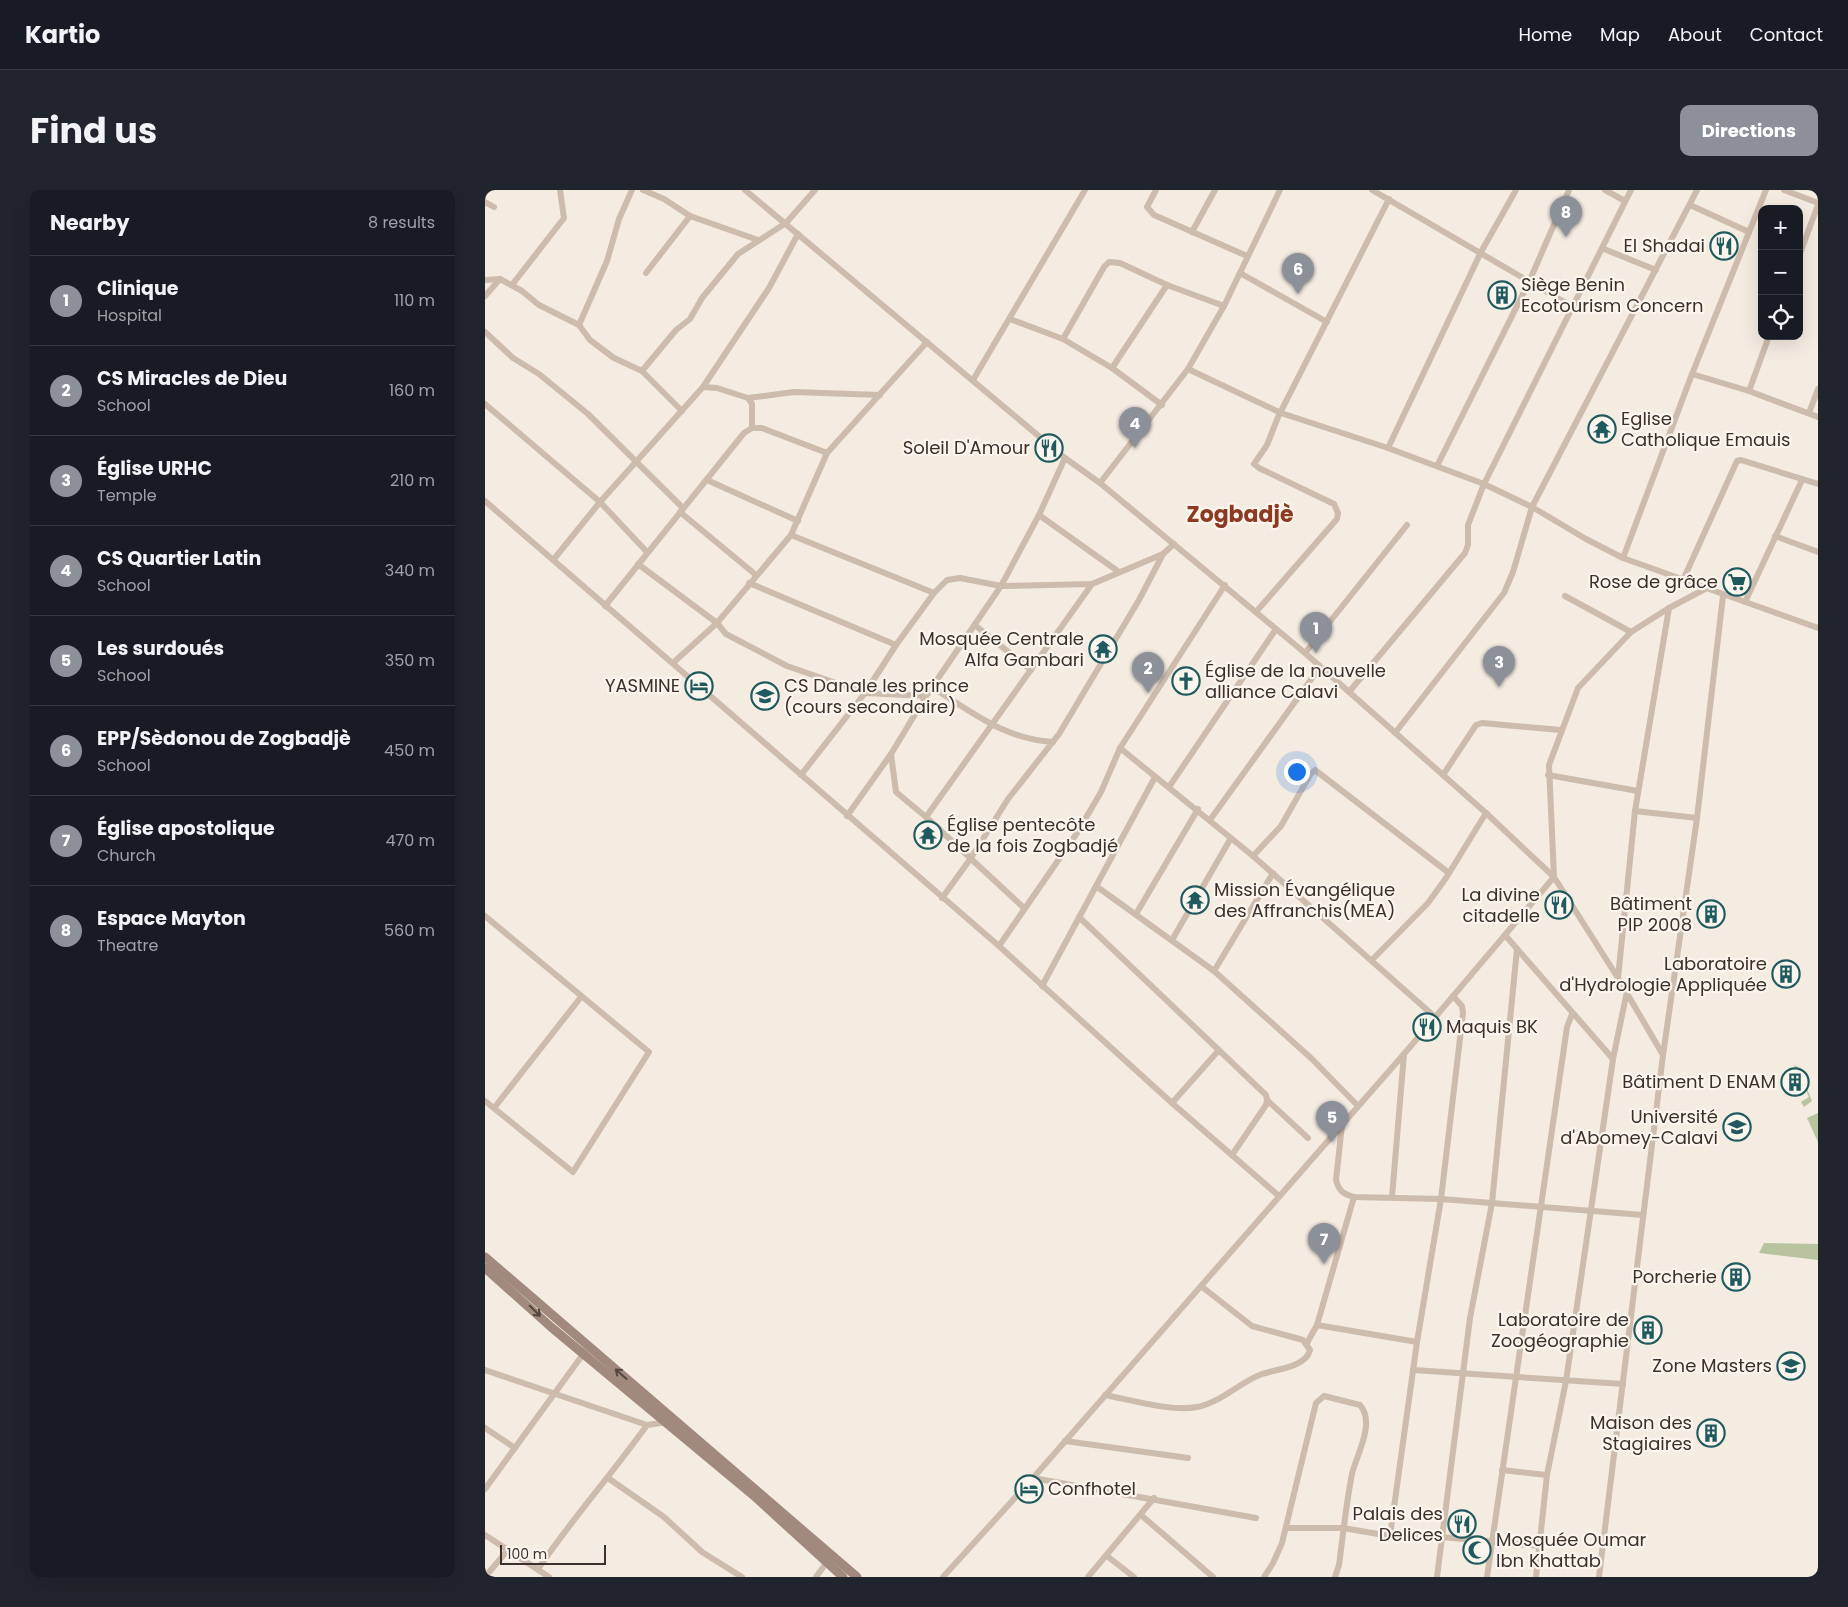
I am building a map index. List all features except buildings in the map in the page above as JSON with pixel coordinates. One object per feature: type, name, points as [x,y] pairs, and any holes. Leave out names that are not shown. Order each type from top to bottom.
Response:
[{"type":"main road","points":[[485,1257],[586,1349],[628,1392],[669,1419],[844,1575]]},
{"type":"main road","points":[[485,1268],[551,1327],[586,1349]]},
{"type":"main road","points":[[669,1419],[827,1562],[844,1575],[857,1577]]},
{"type":"street","points":[[512,285],[564,218],[560,190]]},
{"type":"street","points":[[579,325],[607,261],[619,219],[632,190]]},
{"type":"street","points":[[643,190],[664,198],[690,216],[758,240]]},
{"type":"street","points":[[745,190],[1065,458],[1100,483],[1225,585],[1486,813],[1554,877],[1618,978],[1663,1054]]},
{"type":"street","points":[[642,371],[676,330],[690,319],[702,298],[738,254],[786,223],[815,190]]},
{"type":"street","points":[[973,380],[1085,190]]},
{"type":"street","points":[[1156,190],[1148,202],[1149,211],[1154,215],[1247,256]]},
{"type":"street","points":[[1192,232],[1215,190]]},
{"type":"street","points":[[1100,483],[1188,369],[1224,306],[1280,190]]},
{"type":"street","points":[[1372,190],[1573,307]]},
{"type":"street","points":[[1389,448],[1481,252],[1516,190]]},
{"type":"street","points":[[1437,466],[1529,282],[1569,190]]},
{"type":"street","points":[[1605,190],[1625,202]]},
{"type":"street","points":[[1349,692],[1465,553],[1468,525],[1484,484],[1604,249],[1631,190]]},
{"type":"street","points":[[1395,733],[1504,593],[1513,572],[1532,507],[1697,190]]},
{"type":"street","points":[[1623,558],[1692,374],[1766,190]]},
{"type":"street","points":[[1785,190],[1818,204],[1801,250]]},
{"type":"street","points":[[1256,612],[1298,567],[1337,519],[1338,513],[1334,504],[1254,464],[1267,445],[1281,413],[1389,199]]},
{"type":"street","points":[[485,202],[494,207]]},
{"type":"street","points":[[1690,205],[1749,232]]},
{"type":"street","points":[[646,273],[690,216]]},
{"type":"street","points":[[554,559],[600,502],[703,387],[769,288],[798,234]]},
{"type":"street","points":[[1604,249],[1657,270]]},
{"type":"street","points":[[1063,339],[1104,267],[1109,262],[1120,263],[1167,285],[1224,306]]},
{"type":"street","points":[[1240,273],[1327,322]]},
{"type":"street","points":[[485,296],[501,279]]},
{"type":"street","points":[[485,280],[501,279],[539,305],[579,325],[590,340],[614,358],[642,371],[682,411]]},
{"type":"street","points":[[1112,368],[1167,285]]},
{"type":"street","points":[[1010,319],[1063,339],[1112,368],[1162,405]]},
{"type":"street","points":[[485,332],[513,358],[539,374],[587,414],[637,462],[681,510],[756,575]]},
{"type":"street","points":[[1749,391],[1768,340]]},
{"type":"street","points":[[674,662],[717,623],[791,535],[799,521],[827,453],[927,342]]},
{"type":"street","points":[[1188,369],[1281,413],[1389,448],[1484,484],[1532,507],[1585,540],[1623,558],[1723,596],[1818,628]]},
{"type":"street","points":[[1692,374],[1749,391],[1818,417]]},
{"type":"street","points":[[703,387],[717,388],[748,398],[794,392],[880,395]]},
{"type":"street","points":[[1809,413],[1818,389]]},
{"type":"street","points":[[748,398],[752,404],[753,428]]},
{"type":"street","points":[[485,404],[600,502],[647,552]]},
{"type":"street","points":[[605,606],[744,433],[753,428],[761,428],[827,453]]},
{"type":"street","points":[[847,816],[891,754],[926,696],[976,626],[1001,586],[1039,515],[1065,458]]},
{"type":"street","points":[[1683,580],[1737,461],[1741,460],[1818,484]]},
{"type":"street","points":[[707,480],[799,521]]},
{"type":"street","points":[[1745,602],[1802,480]]},
{"type":"street","points":[[485,500],[605,606],[674,662],[847,816],[999,946],[1172,1103],[1279,1196]]},
{"type":"street","points":[[1039,515],[1119,572]]},
{"type":"street","points":[[1305,653],[1407,524]]},
{"type":"street","points":[[791,535],[934,593]]},
{"type":"street","points":[[1775,536],[1818,552]]},
{"type":"street","points":[[801,775],[865,693],[896,645],[934,593],[947,580],[953,578],[1001,586],[1092,584],[1163,554],[1174,544]]},
{"type":"street","points":[[942,898],[971,858],[1008,799],[1053,742],[1139,600],[1163,554]]},
{"type":"street","points":[[638,564],[717,623],[726,634],[787,666],[865,693],[926,696]]},
{"type":"street","points":[[749,583],[896,645]]},
{"type":"street","points":[[926,817],[1092,584]]},
{"type":"street","points":[[999,946],[1023,908],[1077,833],[1101,792],[1120,748],[1225,585]]},
{"type":"street","points":[[943,1577],[1033,1478],[1357,1105],[1404,1054],[1554,877],[1548,775],[1551,755],[1582,682],[1631,632],[1669,608],[1705,589]]},
{"type":"street","points":[[1565,596],[1631,632]]},
{"type":"street","points":[[1599,1577],[1663,1054],[1697,818],[1723,596]]},
{"type":"street","points":[[1618,978],[1635,811],[1669,608]]},
{"type":"street","points":[[976,626],[1031,670]]},
{"type":"street","points":[[1169,787],[1276,629]]},
{"type":"street","points":[[1210,820],[1321,667]]},
{"type":"street","points":[[933,688],[992,725],[1025,739],[1053,742]]},
{"type":"street","points":[[1443,775],[1476,725],[1482,723],[1561,730]]},
{"type":"street","points":[[1120,748],[1155,777],[1198,808],[1435,1017]]},
{"type":"street","points":[[891,754],[896,792],[971,858],[1023,908]]},
{"type":"street","points":[[1253,856],[1281,826],[1315,770],[1449,872]]},
{"type":"street","points":[[1548,775],[1638,791]]},
{"type":"street","points":[[1042,986],[1155,777]]},
{"type":"street","points":[[1136,914],[1198,808]]},
{"type":"street","points":[[1635,811],[1697,818]]},
{"type":"street","points":[[1372,960],[1428,902],[1486,813]]},
{"type":"street","points":[[1172,940],[1231,838]]},
{"type":"street","points":[[1214,971],[1273,874]]},
{"type":"street","points":[[1096,886],[1214,971],[1312,1059],[1357,1105]]},
{"type":"street","points":[[485,916],[649,1052],[573,1172],[485,1101]]},
{"type":"street","points":[[1079,917],[1266,1095],[1267,1100],[1308,1138]]},
{"type":"street","points":[[1505,936],[1613,1059]]},
{"type":"street","points":[[1437,1577],[1470,1318],[1492,1203],[1517,949]]},
{"type":"street","points":[[1391,1536],[1417,1342],[1441,1199],[1463,1013],[1462,1006],[1453,996]]},
{"type":"street","points":[[1536,1577],[1547,1475],[1566,1381],[1613,1059],[1627,996]]},
{"type":"street","points":[[494,1108],[581,997]]},
{"type":"street","points":[[1487,1577],[1567,1027],[1572,1014]]},
{"type":"street","points":[[1172,1103],[1219,1050]]},
{"type":"street","points":[[1391,1198],[1404,1054]]},
{"type":"street","points":[[1232,1155],[1266,1105],[1267,1100]]},
{"type":"street","points":[[1342,1124],[1336,1180],[1338,1188],[1343,1194],[1354,1198],[1441,1199],[1643,1215]]},
{"type":"street","points":[[1307,1343],[1317,1325],[1354,1198]]},
{"type":"street","points":[[1105,1395],[1181,1408],[1198,1407],[1260,1375],[1302,1362],[1309,1357],[1310,1350],[1307,1343],[1303,1340],[1253,1326],[1201,1286]]},
{"type":"street","points":[[1317,1325],[1417,1342]]},
{"type":"street","points":[[485,1490],[586,1349]]},
{"type":"street","points":[[485,1370],[647,1425],[669,1419]]},
{"type":"street","points":[[1413,1370],[1623,1384]]},
{"type":"street","points":[[1267,1576],[1282,1543],[1316,1403],[1324,1396],[1360,1405],[1364,1410],[1362,1449],[1352,1473],[1339,1566],[1335,1577]]},
{"type":"street","points":[[538,1569],[568,1524],[608,1478],[647,1425]]},
{"type":"street","points":[[485,1428],[515,1448]]},
{"type":"street","points":[[1065,1441],[1187,1458]]},
{"type":"street","points":[[1502,1470],[1547,1475]]},
{"type":"street","points":[[608,1478],[664,1517],[702,1552],[739,1576]]},
{"type":"street","points":[[1033,1478],[1155,1498],[1256,1518]]},
{"type":"street","points":[[1088,1577],[1155,1498]]},
{"type":"street","points":[[1141,1515],[1213,1577]]},
{"type":"street","points":[[1286,1528],[1343,1528],[1391,1536],[1539,1546]]},
{"type":"street","points":[[485,1535],[549,1577]]},
{"type":"street","points":[[485,1577],[507,1551]]},
{"type":"street","points":[[1107,1556],[1134,1577]]},
{"type":"street","points":[[816,1577],[827,1562]]},
{"type":"green space","points":[[1794,1065],[1798,1067],[1812,1101],[1804,1107],[1801,1102],[1809,1097]]},
{"type":"green space","points":[[1818,1113],[1818,1142],[1807,1118]]},
{"type":"green space","points":[[1764,1243],[1818,1244],[1818,1260],[1759,1253]]},
{"type":"place","name":"Espace Mayton","points":[[1566,237]]},
{"type":"place","name":"El Shadai","points":[[1724,246]]},
{"type":"place","name":"EPP/Sèdonou de Zogbadjè","points":[[1298,294]]},
{"type":"place","name":"Siège Benin Ecotourism Concern","points":[[1502,295]]},
{"type":"place","name":"Eglise Catholique Emauis","points":[[1602,429]]},
{"type":"place","name":"Soleil D'Amour","points":[[1049,448]]},
{"type":"place","name":"CS Quartier Latin","points":[[1135,448]]},
{"type":"place","name":"Rose de grâce","points":[[1737,582]]},
{"type":"place","name":"Mosquée Centrale Alfa Gambari","points":[[1103,649]]},
{"type":"place","name":"Clinique","points":[[1316,653]]},
{"type":"place","name":"Église de la nouvelle alliance Calavi","points":[[1186,681]]},
{"type":"place","name":"YASMINE","points":[[699,686]]},
{"type":"place","name":"Église URHC","points":[[1499,687]]},
{"type":"place","name":"CS Miracles de Dieu","points":[[1148,693]]},
{"type":"place","name":"CS Danale les prince (cours secondaire)","points":[[765,696]]},
{"type":"place","name":"Église pentecôte de la fois Zogbadjé","points":[[928,835]]},
{"type":"place","name":"Mission Évangélique des Affranchis(MEA)","points":[[1195,900]]},
{"type":"place","name":"La divine citadelle","points":[[1559,905]]},
{"type":"place","name":"Bâtiment PIP 2008","points":[[1711,914]]},
{"type":"place","name":"Laboratoire d'Hydrologie Appliquée","points":[[1786,974]]},
{"type":"place","name":"Maquis BK","points":[[1427,1027]]},
{"type":"place","name":"Bâtiment D ENAM","points":[[1795,1082]]},
{"type":"place","name":"Université d'Abomey-Calavi","points":[[1737,1127]]},
{"type":"place","name":"Les surdoués","points":[[1332,1142]]},
{"type":"place","name":"Église apostolique","points":[[1324,1264]]},
{"type":"place","name":"Porcherie","points":[[1736,1277]]},
{"type":"place","name":"Laboratoire de Zoogéographie","points":[[1648,1330]]},
{"type":"place","name":"Zone Masters","points":[[1791,1366]]},
{"type":"place","name":"Maison des Stagiaires","points":[[1711,1433]]},
{"type":"place","name":"Confhotel","points":[[1029,1489]]},
{"type":"place","name":"Palais des Delices","points":[[1462,1524]]},
{"type":"place","name":"Mosquée Oumar Ibn Khattab","points":[[1477,1550]]},
{"type":"district","name":"Zogbadjè","points":[[1240,514]]}]
